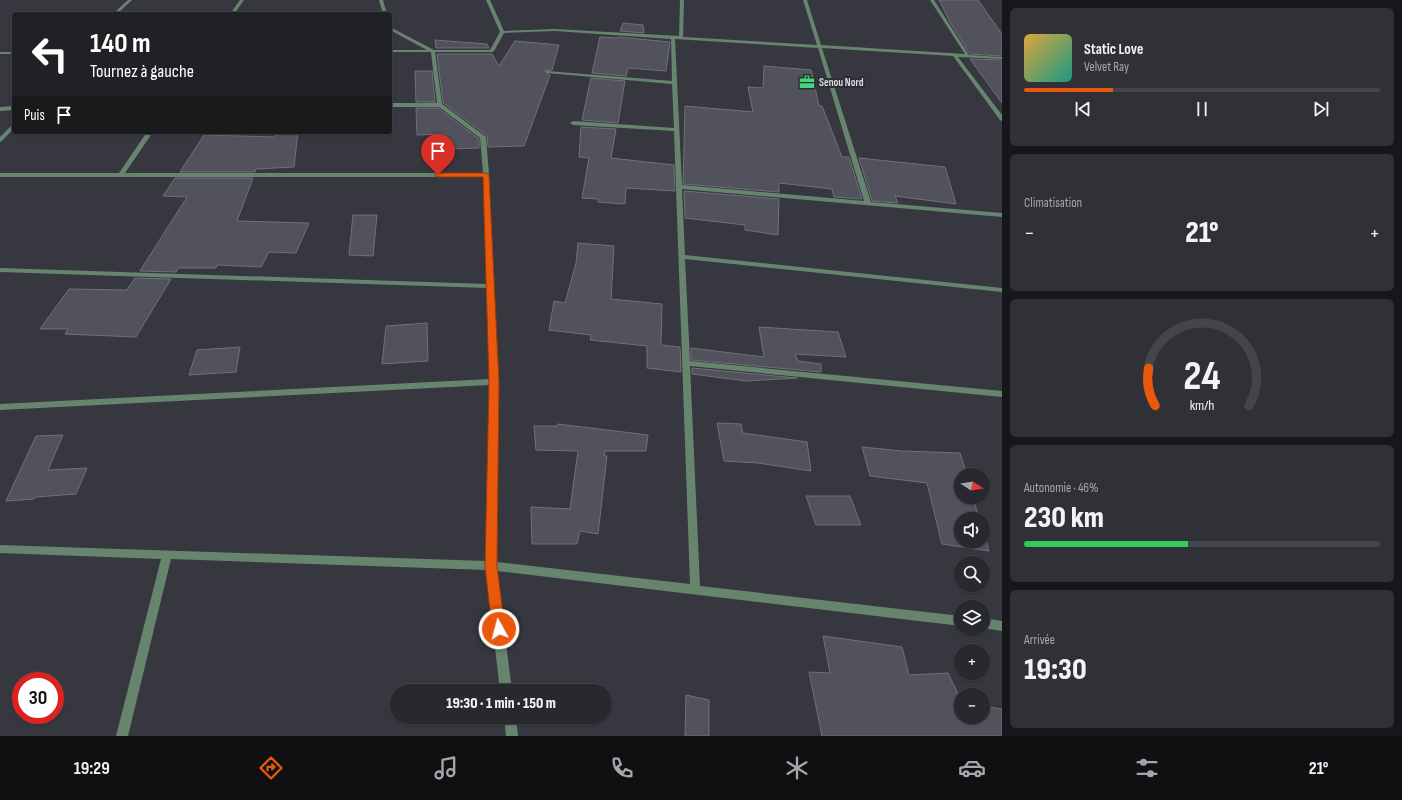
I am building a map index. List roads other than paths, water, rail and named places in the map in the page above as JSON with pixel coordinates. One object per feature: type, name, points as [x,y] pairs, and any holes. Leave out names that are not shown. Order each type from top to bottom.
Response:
[{"type":"street","points":[[117,12],[130,0]]},
{"type":"street","points":[[233,12],[242,0]]},
{"type":"street","points":[[381,0],[384,12]]},
{"type":"street","points":[[488,0],[502,32]]},
{"type":"street","points":[[681,38],[682,0]]},
{"type":"street","points":[[805,0],[868,203]]},
{"type":"street","points":[[932,0],[968,56]]},
{"type":"street","points":[[392,29],[433,51]]},
{"type":"street","points":[[502,32],[555,30],[1002,58]]},
{"type":"street","points":[[392,51],[492,51],[502,32]]},
{"type":"street","points":[[673,37],[695,590]]},
{"type":"street","points":[[433,51],[440,105]]},
{"type":"street","points":[[0,54],[12,53]]},
{"type":"street","points":[[954,55],[1002,119]]},
{"type":"street","points":[[547,72],[674,83]]},
{"type":"street","points":[[392,105],[440,105],[483,137],[486,175],[494,382],[491,566],[505,684]]},
{"type":"street","points":[[0,109],[12,108]]},
{"type":"street","points":[[573,123],[676,130]]},
{"type":"street","points":[[0,140],[12,127]]},
{"type":"street","points":[[121,175],[149,134]]},
{"type":"street","points":[[0,175],[486,175]]},
{"type":"street","points":[[679,187],[1002,215]]},
{"type":"street","points":[[682,257],[1002,290]]},
{"type":"street","points":[[0,270],[490,286]]},
{"type":"street","points":[[686,363],[1002,394]]},
{"type":"street","points":[[0,407],[494,382]]},
{"type":"street","points":[[0,549],[491,566],[954,620]]},
{"type":"street","points":[[122,736],[167,555]]},
{"type":"street","points":[[990,625],[1002,626]]},
{"type":"street","points":[[511,724],[512,736]]},
{"type":"place","name":"Senou Nord","points":[[807,82]]}]
